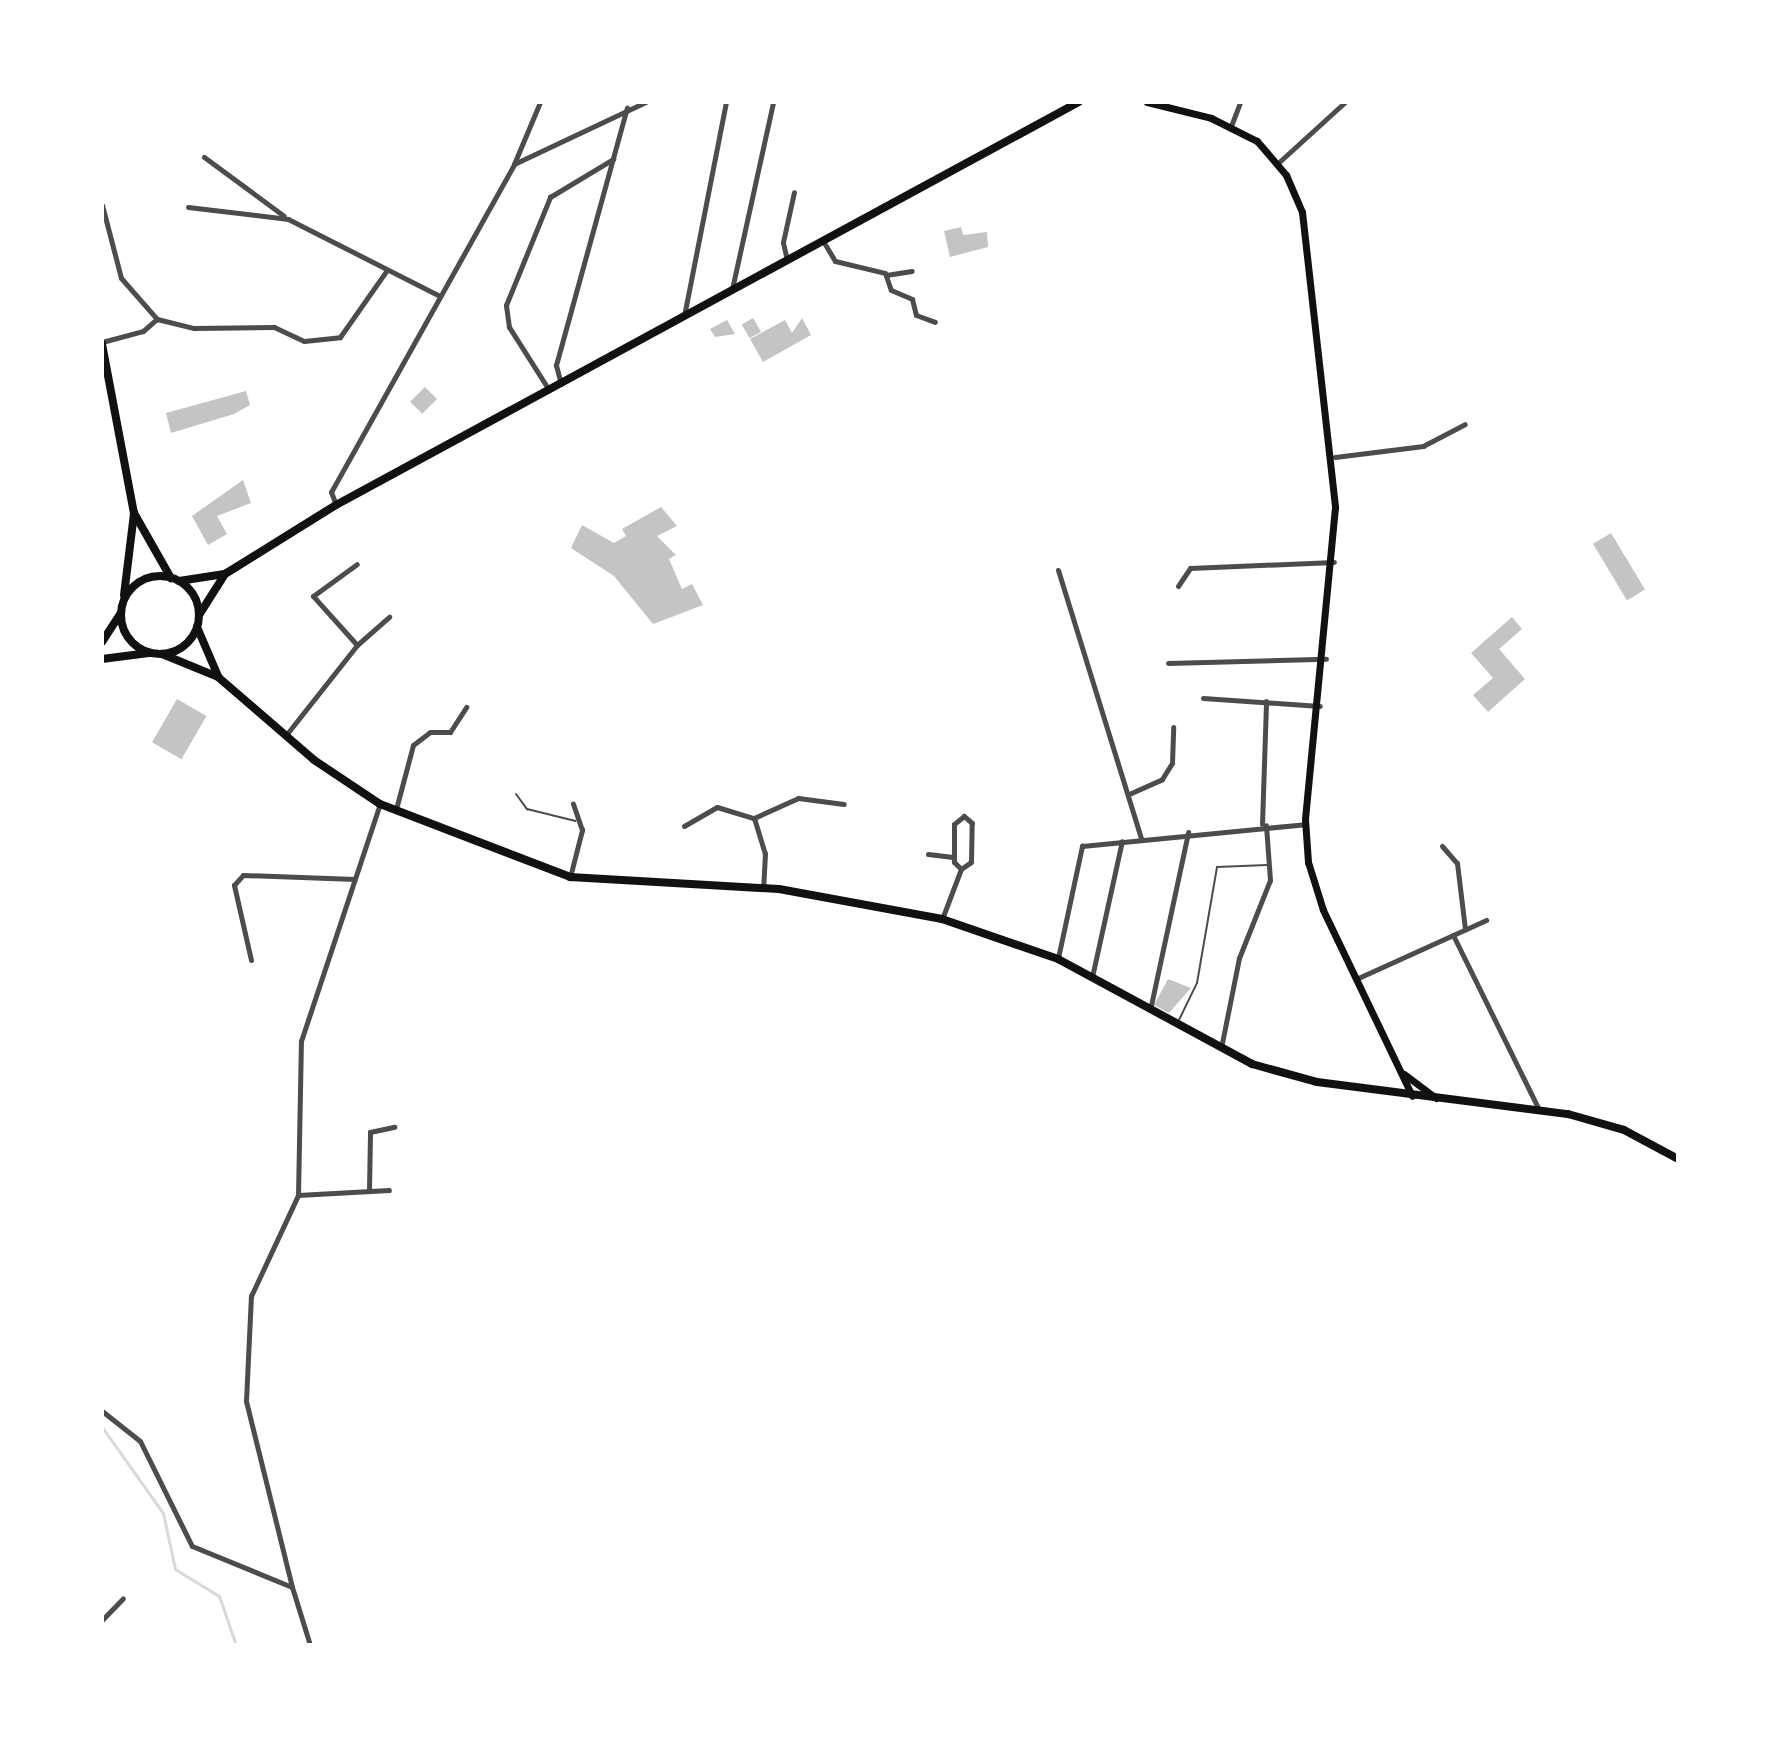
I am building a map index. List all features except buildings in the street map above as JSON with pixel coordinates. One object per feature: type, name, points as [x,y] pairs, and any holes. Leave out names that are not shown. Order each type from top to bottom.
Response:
[{"type":"main road","points":[[162,654],[184,646],[225,574],[336,505],[1079,102]]},
{"type":"main road","points":[[1147,102],[1231,126],[1278,163],[1302,212],[1335,457],[1334,562],[1326,659],[1305,824],[1314,887],[1412,1096]]},
{"type":"main road","points":[[102,343],[105,372],[134,513],[121,613],[102,642]]},
{"type":"main road","points":[[134,513],[199,615]]},
{"type":"main road","points":[[124,600],[144,579],[225,574]]},
{"type":"main road","points":[[121,613],[128,638],[149,653]]},
{"type":"main road","points":[[197,627],[218,677]]},
{"type":"main road","points":[[102,659],[162,654],[218,677],[286,736],[380,804],[570,877],[763,889],[942,919],[1058,959],[1175,1028],[1220,1051],[1283,1074],[1412,1096],[1538,1108],[1624,1130],[1678,1159]]},
{"type":"main road","points":[[1402,1073],[1436,1098]]},
{"type":"street","points":[[336,505],[331,492],[438,295],[514,164],[540,102]]},
{"type":"street","points":[[514,164],[627,108],[646,102]]},
{"type":"street","points":[[684,316],[726,102]]},
{"type":"street","points":[[731,293],[773,102]]},
{"type":"street","points":[[1231,126],[1240,102]]},
{"type":"street","points":[[1278,163],[1345,102]]},
{"type":"street","points":[[561,384],[556,365],[627,108]]},
{"type":"street","points":[[204,157],[288,219],[438,295]]},
{"type":"street","points":[[549,391],[504,317],[550,197],[574,179],[613,159]]},
{"type":"street","points":[[787,261],[783,242],[794,192]]},
{"type":"street","points":[[102,205],[121,278],[157,319],[194,328],[274,327],[304,341],[340,337],[387,270]]},
{"type":"street","points":[[188,207],[288,219]]},
{"type":"street","points":[[823,241],[845,268],[886,275],[912,271]]},
{"type":"street","points":[[886,275],[891,290],[912,299],[916,315],[935,322]]},
{"type":"street","points":[[102,343],[143,331],[157,319]]},
{"type":"street","points":[[1335,457],[1423,446],[1465,424]]},
{"type":"street","points":[[1178,586],[1190,568],[1334,562]]},
{"type":"street","points":[[357,564],[313,596],[357,645]]},
{"type":"street","points":[[1058,570],[1141,838]]},
{"type":"street","points":[[286,736],[357,645],[389,617]]},
{"type":"street","points":[[1168,663],[1326,659]]},
{"type":"street","points":[[1203,698],[1320,706]]},
{"type":"street","points":[[1220,1051],[1269,865],[1264,824],[1266,701]]},
{"type":"street","points":[[395,810],[413,745],[428,733],[450,732],[466,707]]},
{"type":"street","points":[[1129,794],[1162,779],[1172,763],[1173,727]]},
{"type":"street","points":[[684,826],[717,807],[754,818],[798,798],[844,804]]},
{"type":"street","points":[[310,1645],[292,1587],[246,1401],[247,1348],[256,1273],[298,1195],[297,1063],[380,804]]},
{"type":"street","points":[[570,877],[581,822],[573,804]]},
{"type":"street","points":[[942,919],[961,869],[971,862],[967,817],[954,824],[953,857],[961,869]]},
{"type":"street","points":[[754,818],[765,853],[763,889]]},
{"type":"street","points":[[1058,959],[1082,846],[1264,824],[1305,824]]},
{"type":"street","points":[[1149,1013],[1188,832]]},
{"type":"street","points":[[1091,979],[1122,841]]},
{"type":"street","points":[[1442,846],[1457,863],[1465,929]]},
{"type":"street","points":[[928,854],[953,857]]},
{"type":"street","points":[[251,960],[234,885],[243,875],[355,879]]},
{"type":"street","points":[[1356,979],[1486,920]]},
{"type":"street","points":[[1453,935],[1538,1108]]},
{"type":"street","points":[[369,1191],[370,1132],[394,1127]]},
{"type":"street","points":[[298,1195],[389,1190]]},
{"type":"street","points":[[102,1411],[140,1441],[192,1546],[292,1587]]},
{"type":"street","points":[[102,1620],[123,1598]]},
{"type":"lane","points":[[516,794],[527,809],[581,822]]},
{"type":"lane","points":[[1175,1028],[1197,983],[1217,867],[1269,865]]},
{"type":"waterway","points":[[102,1427],[163,1513],[175,1569],[219,1596],[236,1645]]}]
